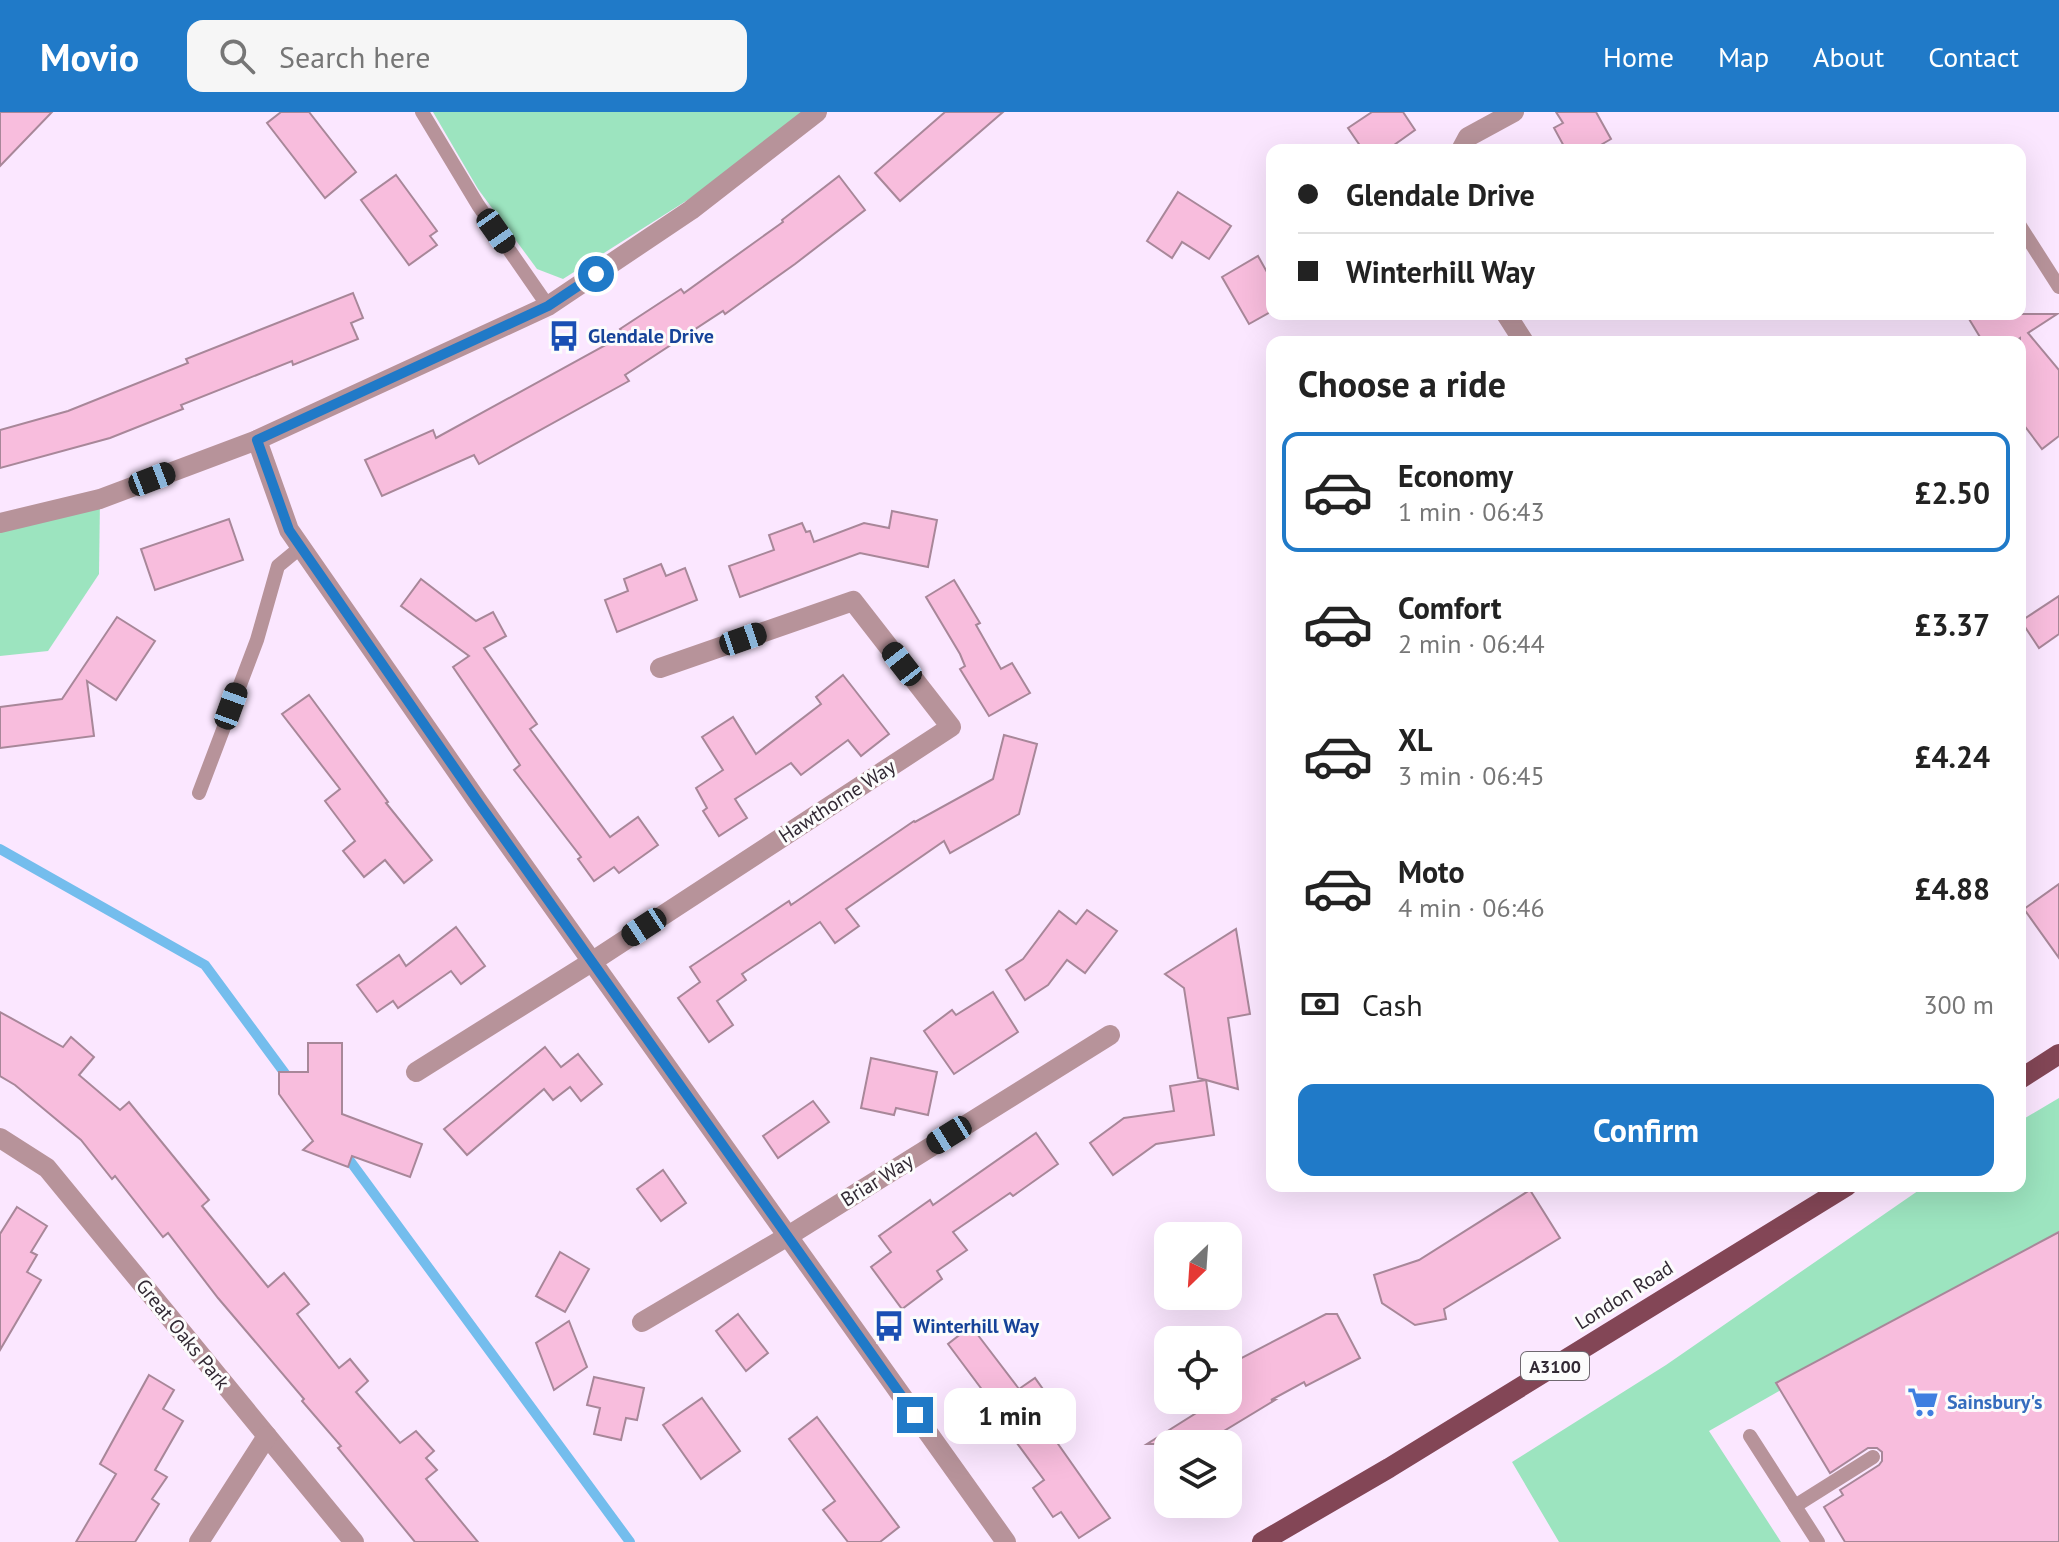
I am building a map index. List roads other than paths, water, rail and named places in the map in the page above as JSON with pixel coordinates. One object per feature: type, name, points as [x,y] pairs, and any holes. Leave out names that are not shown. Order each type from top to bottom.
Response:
[{"type":"main road","points":[[2026,1075],[2059,1054]]},
{"type":"main road","name":"London Road","points":[[1262,1542],[1389,1468],[1837,1192]]},
{"type":"street","points":[[0,523],[100,499],[257,440],[548,306],[691,210],[817,112]]},
{"type":"street","points":[[1465,143],[1514,112]]},
{"type":"street","points":[[257,440],[289,530],[1006,1542]]},
{"type":"street","name":"Hawthorne Way","points":[[416,1072],[593,961],[951,727],[853,601],[660,668]]},
{"type":"street","name":"Briar Way","points":[[642,1322],[788,1236],[1110,1035]]},
{"type":"street","name":"Great Oaks Park","points":[[0,1138],[47,1168],[354,1542]]},
{"type":"street","points":[[199,1542],[267,1436]]},
{"type":"lane","points":[[422,112],[478,205],[548,306]]},
{"type":"lane","points":[[2026,235],[2059,287]]},
{"type":"lane","points":[[199,793],[257,640],[278,566],[301,547]]},
{"type":"lane","points":[[1750,1436],[1818,1542]]},
{"type":"lane","points":[[1795,1506],[1873,1457]]},
{"type":"waterway","points":[[0,849],[205,965],[292,1083]]},
{"type":"waterway","points":[[342,1150],[630,1542]]},
{"type":"place","name":"Glendale Drive","points":[[564,336]]},
{"type":"place","name":"Winterhill Way","points":[[889,1326]]},
{"type":"place","name":"Sainsbury's","points":[[1923,1402]]}]
